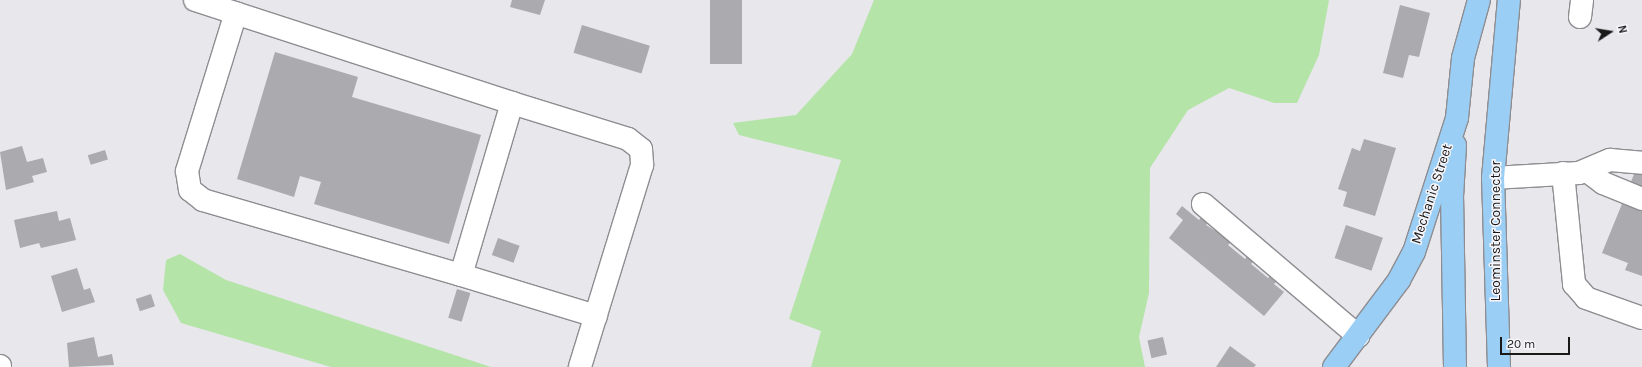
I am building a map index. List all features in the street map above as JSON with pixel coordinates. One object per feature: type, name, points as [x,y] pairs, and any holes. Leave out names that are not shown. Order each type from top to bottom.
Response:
[{"type":"main road","name":"Mechanic Street","points":[[1334,367],[1399,280],[1414,252],[1457,118],[1463,58],[1479,0]]},
{"type":"main road","name":"Leominster Connector","points":[[1499,367],[1493,178],[1509,0]]},
{"type":"main road","points":[[1455,367],[1452,197],[1457,118]]},
{"type":"lane","points":[[195,0],[628,139],[641,148],[642,165],[580,367]]},
{"type":"lane","points":[[236,13],[187,171],[190,190],[203,200],[596,316]]},
{"type":"lane","points":[[460,275],[512,103]]},
{"type":"lane","points":[[1587,171],[1610,160],[1642,163]]},
{"type":"lane","points":[[1493,178],[1563,174],[1587,171],[1621,176],[1642,184]]},
{"type":"lane","points":[[1587,171],[1603,183],[1642,199]]},
{"type":"lane","points":[[1563,174],[1574,284],[1586,298],[1642,318]]},
{"type":"lane","points":[[1203,204],[1358,336]]},
{"type":"green space","points":[[874,0],[1329,0],[1319,55],[1297,103],[1274,103],[1229,88],[1188,110],[1150,168],[1149,293],[1139,337],[1145,367],[811,367],[821,331],[789,319],[841,160],[739,135],[733,123],[796,115],[852,54]]},
{"type":"green space","points":[[180,254],[226,280],[491,367],[331,367],[181,323],[163,290],[166,260]]},
{"type":"building","points":[[512,0],[545,0],[540,15],[510,7]]},
{"type":"building","points":[[710,0],[742,0],[742,64],[710,64]]},
{"type":"building","points":[[1400,5],[1430,13],[1419,57],[1409,55],[1403,78],[1383,73]]},
{"type":"building","points":[[582,25],[650,46],[641,73],[574,53]]},
{"type":"building","points":[[275,52],[358,77],[352,97],[481,135],[449,244],[314,204],[321,182],[300,176],[294,197],[237,179]]},
{"type":"building","points":[[1364,139],[1396,148],[1375,216],[1343,206],[1347,192],[1338,189],[1352,148],[1360,151]]},
{"type":"building","points":[[22,146],[27,162],[43,158],[47,172],[32,176],[34,182],[6,190],[0,152]]},
{"type":"building","points":[[105,150],[108,160],[91,165],[88,155]]},
{"type":"building","points":[[1639,162],[1642,163],[1642,276],[1625,270],[1628,263],[1602,253]]},
{"type":"building","points":[[1182,206],[1199,220],[1203,215],[1210,221],[1206,225],[1232,241],[1228,245],[1245,259],[1249,254],[1255,260],[1251,264],[1268,278],[1271,275],[1278,280],[1274,284],[1284,292],[1264,316],[1169,238],[1183,220],[1176,214]]},
{"type":"building","points":[[57,211],[59,221],[70,218],[76,240],[41,248],[39,243],[20,248],[14,220]]},
{"type":"building","points":[[1346,225],[1383,238],[1371,271],[1335,258]]},
{"type":"building","points":[[498,238],[520,246],[513,263],[492,255]]},
{"type":"building","points":[[77,268],[84,290],[90,288],[95,302],[62,312],[51,276]]},
{"type":"building","points":[[457,289],[470,293],[462,322],[448,318]]},
{"type":"building","points":[[151,294],[155,306],[140,311],[136,299]]},
{"type":"building","points":[[94,337],[98,357],[112,354],[114,365],[69,367],[67,343]]},
{"type":"building","points":[[1163,337],[1167,355],[1151,358],[1147,341]]},
{"type":"building","points":[[1230,346],[1256,365],[1254,367],[1216,367]]}]
